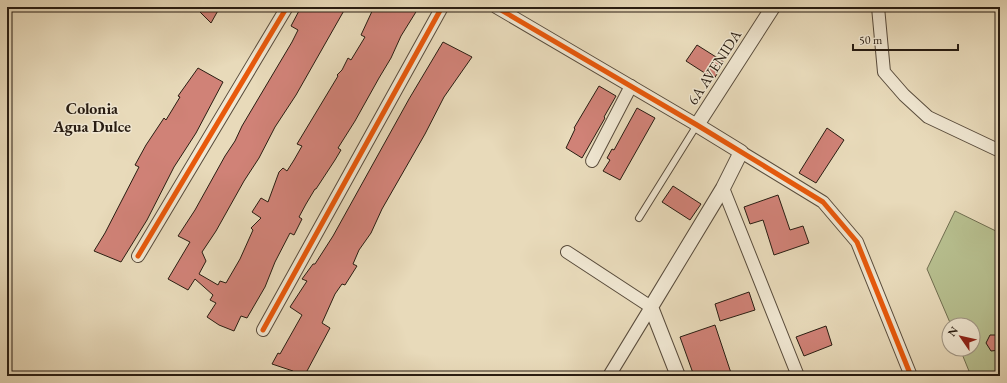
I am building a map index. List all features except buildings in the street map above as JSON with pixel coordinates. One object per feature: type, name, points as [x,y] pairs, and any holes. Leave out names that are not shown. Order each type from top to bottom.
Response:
[{"type":"street","points":[[138,256],[286,7]]},
{"type":"street","points":[[263,330],[442,7]]},
{"type":"street","points":[[496,7],[697,125],[823,202],[857,242],[911,376]]},
{"type":"street","name":"6A AVENIDA","points":[[697,125],[773,7]]},
{"type":"street","points":[[878,7],[884,72],[904,95],[928,117],[1000,151]]},
{"type":"street","points":[[592,161],[631,86]]},
{"type":"street","points":[[609,376],[723,188],[741,152]]},
{"type":"street","points":[[723,188],[798,376]]},
{"type":"street","points":[[567,252],[650,307],[678,376]]},
{"type":"lane","points":[[639,218],[697,125]]},
{"type":"green space","points":[[955,211],[1000,233],[1000,291],[998,300],[1000,304],[1000,376],[971,376],[963,357],[981,357],[981,317],[948,317],[927,269]]},
{"type":"cycle path","points":[[138,256],[287,7]]},
{"type":"cycle path","points":[[263,330],[442,7]]},
{"type":"cycle path","points":[[496,7],[697,125],[823,202],[857,242],[911,376]]},
{"type":"district","name":"Colonia Agua Dulce","points":[[92,117]]}]
